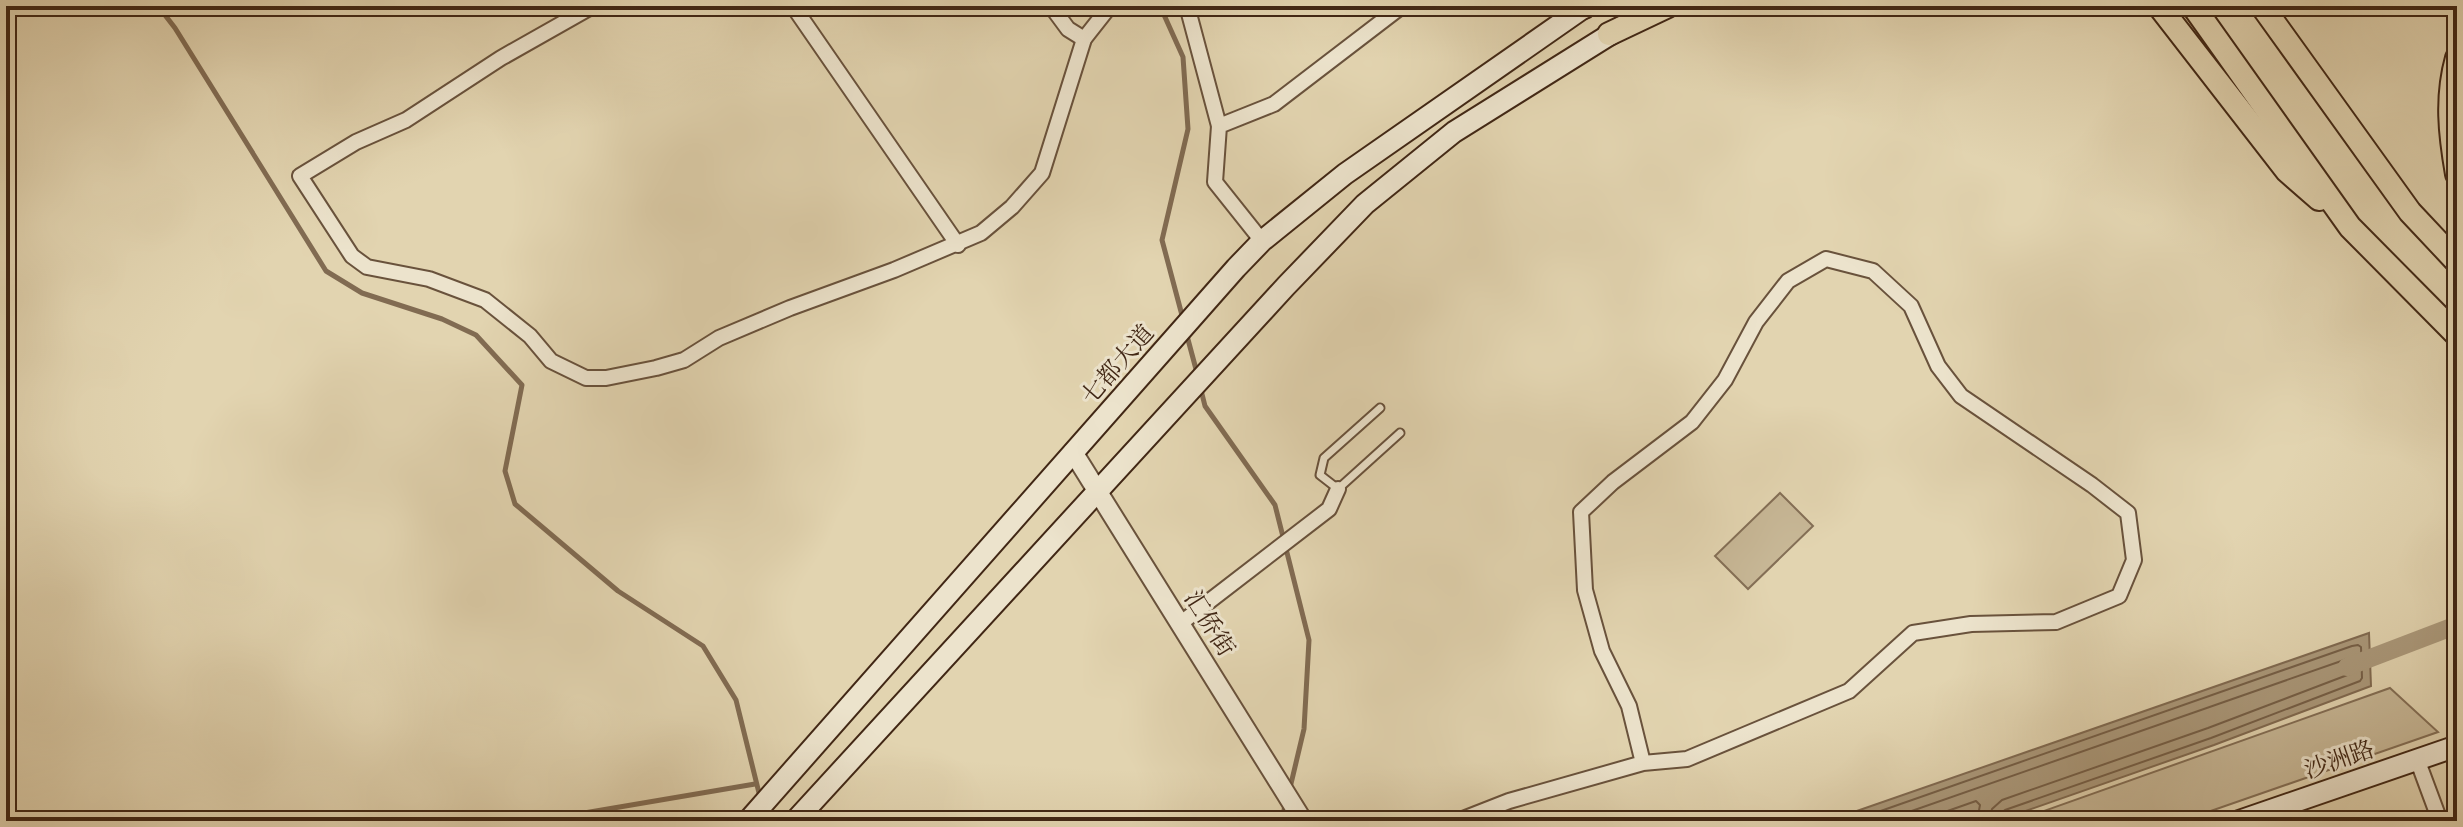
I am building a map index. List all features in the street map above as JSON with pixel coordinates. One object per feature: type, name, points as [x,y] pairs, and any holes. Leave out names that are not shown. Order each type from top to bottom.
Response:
[{"type":"main road","name":"七都大道","points":[[748,821],[1262,241],[1345,174],[1585,6]]},
{"type":"main road","points":[[795,821],[1365,204],[1454,132],[1658,6]]},
{"type":"main road","points":[[1609,34],[1668,6]]},
{"type":"main road","points":[[2159,6],[2287,171],[2350,227],[2457,335]]},
{"type":"main road","points":[[2193,6],[2350,227]]},
{"type":"main road","points":[[2262,6],[2410,212],[2457,262]]},
{"type":"main road","points":[[2457,58],[2451,79],[2449,130],[2457,174]]},
{"type":"main road","name":"沙洲路","points":[[2239,821],[2457,746]]},
{"type":"street","points":[[593,6],[501,58],[406,120],[356,142],[300,176],[352,256],[367,267],[429,279],[485,300],[530,336],[551,361],[586,378],[606,378],[684,360],[719,338],[958,245],[981,233],[1042,173],[1084,39],[1110,6]]},
{"type":"street","points":[[793,6],[958,245]]},
{"type":"street","points":[[1051,6],[1068,29],[1084,39]]},
{"type":"street","points":[[1187,6],[1219,126],[1215,182],[1262,241]]},
{"type":"street","points":[[1219,126],[1274,104],[1402,6]]},
{"type":"street","points":[[1458,821],[1509,801],[1643,763],[1687,759],[1849,691],[1913,633],[1971,624],[2056,622],[2119,596],[2134,560],[2128,513],[1961,396],[1938,366],[1911,306],[1873,271],[1826,259],[1788,281],[1756,322],[1725,380],[1692,422],[1613,482],[1581,512],[1585,590],[1602,651],[1629,706],[1643,763]]},
{"type":"street","name":"汇侨街","points":[[1073,452],[1303,821]]},
{"type":"street","points":[[1181,623],[1329,509],[1338,489]]},
{"type":"street","points":[[2417,759],[2440,821]]},
{"type":"lane","points":[[1380,408],[1324,458],[1320,475],[1338,489],[1400,433]]},
{"type":"shaded area","points":[[1780,493],[1813,526],[1748,589],[1715,556]]},
{"type":"shaded area","points":[[2390,688],[2438,732],[2182,821],[2016,821]]},
{"type":"water","points":[[2369,633],[2371,686],[1997,821],[1828,821]]},
{"type":"waterway","points":[[158,6],[175,28],[326,271],[362,293],[442,319],[476,335],[522,385],[505,471],[515,504],[618,591],[703,646],[736,700],[760,797]]},
{"type":"waterway","points":[[1160,6],[1183,57],[1188,129],[1162,240],[1183,319]]},
{"type":"waterway","points":[[1186,332],[1197,373]]},
{"type":"waterway","points":[[1200,386],[1205,406],[1275,505],[1309,640],[1304,729],[1290,788]]},
{"type":"waterway","points":[[2347,667],[2457,625]]},
{"type":"waterway","points":[[537,821],[755,784]]},
{"type":"waterway","points":[[1282,821],[1285,805]]},
{"type":"waterway","points":[[765,810],[769,821]]}]
